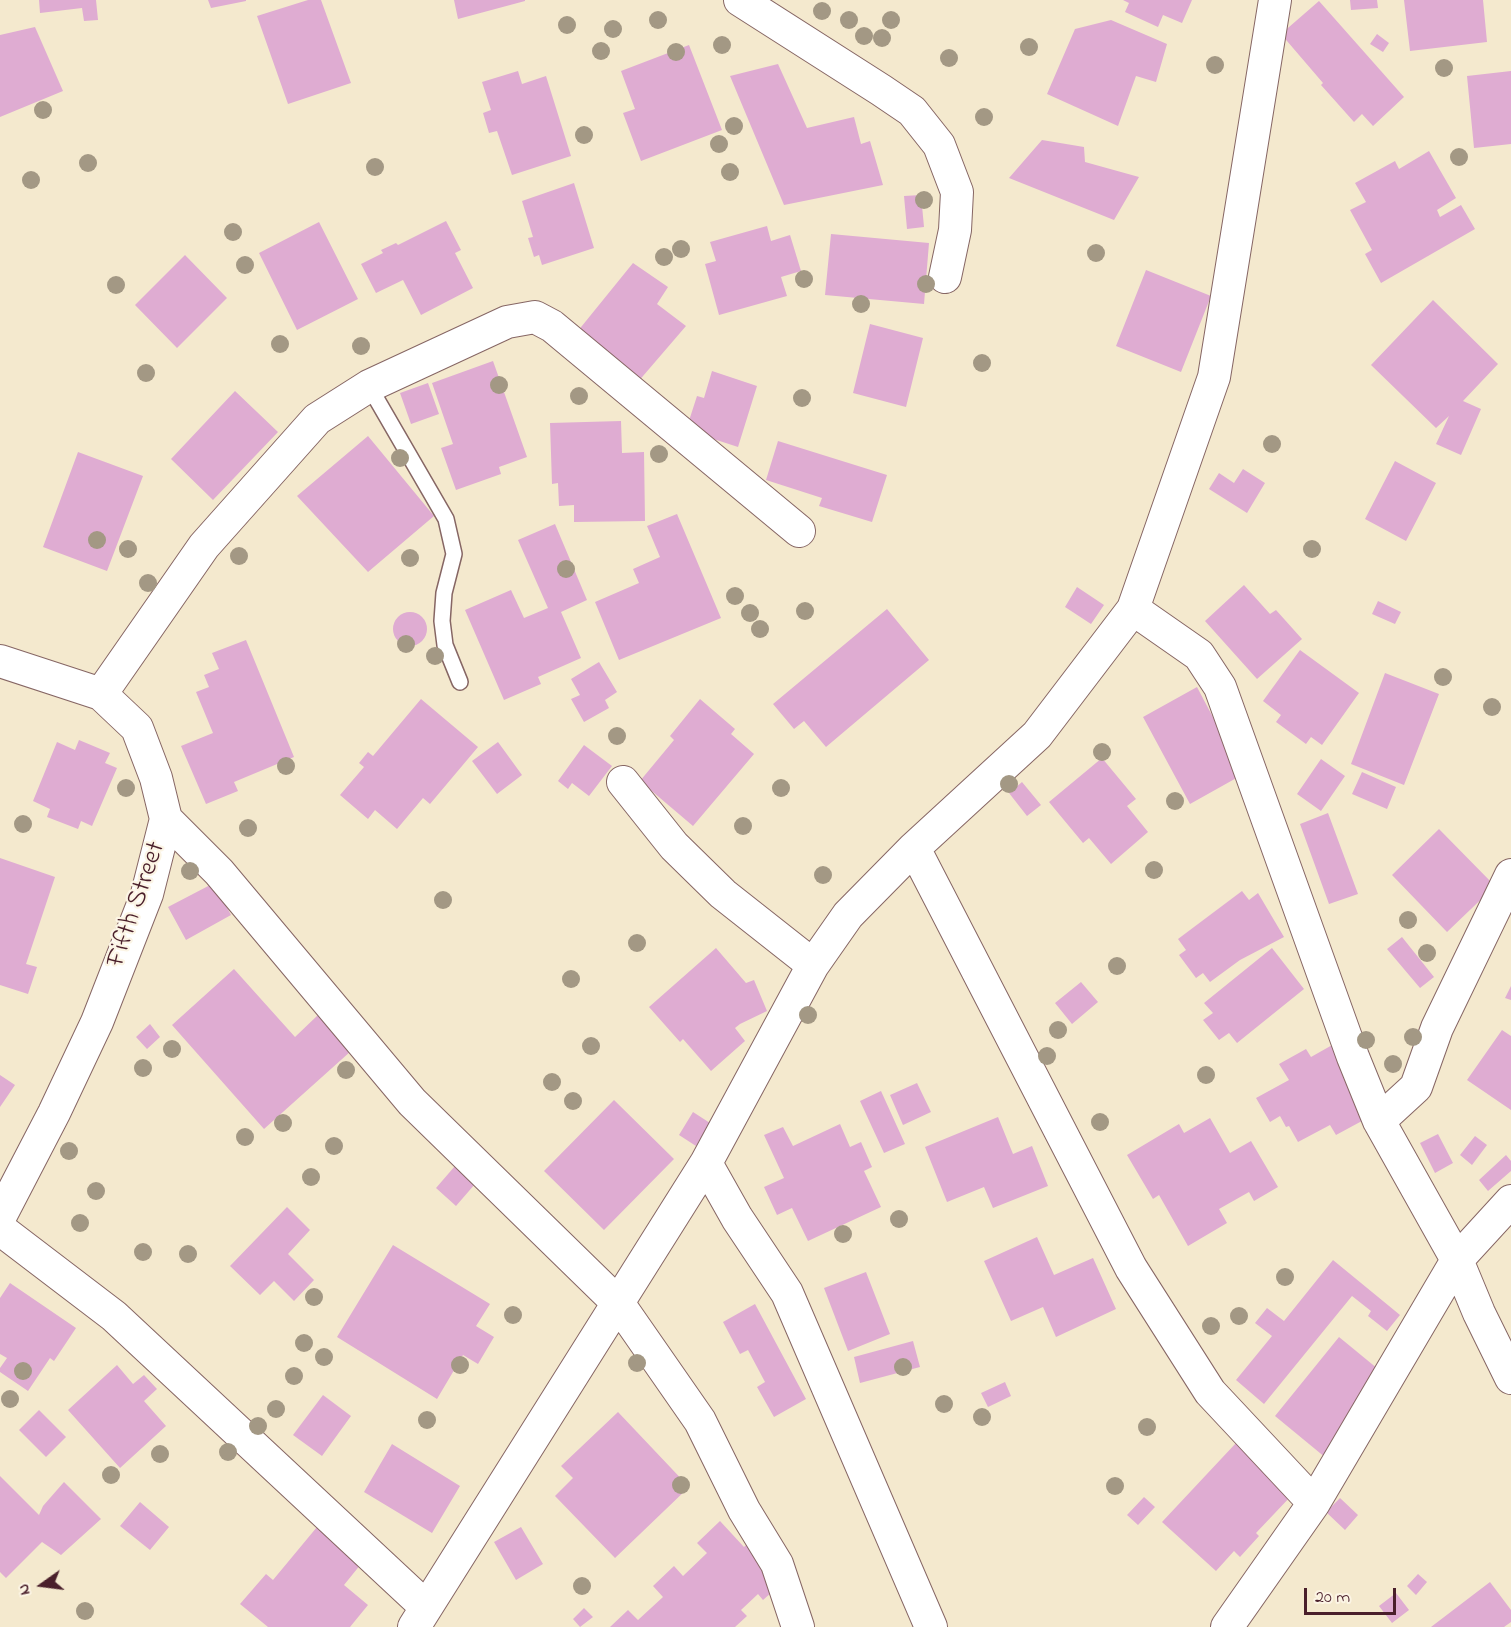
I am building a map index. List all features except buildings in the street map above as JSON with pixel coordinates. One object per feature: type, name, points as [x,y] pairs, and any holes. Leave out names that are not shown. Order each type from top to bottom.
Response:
[{"type":"street","points":[[740,0],[912,111],[939,145],[957,192],[955,230],[945,277]]},
{"type":"street","points":[[0,1229],[114,1316],[420,1617],[706,1163],[813,965],[848,915],[914,848],[1036,735],[1133,609],[1214,377],[1275,0]]},
{"type":"street","points":[[101,694],[204,546],[317,419],[369,386],[507,322],[535,317],[552,326],[799,531]]},
{"type":"street","points":[[1133,609],[1199,655],[1220,687],[1353,1057],[1379,1121],[1457,1260],[1479,1313],[1511,1378]]},
{"type":"street","name":"Fifth Street","points":[[0,662],[101,694],[137,728],[156,778],[166,819],[147,894],[97,1022],[54,1113],[0,1217]]},
{"type":"street","points":[[623,782],[674,846],[723,894],[813,965]]},
{"type":"street","points":[[166,819],[219,872],[412,1102],[618,1303],[700,1421],[744,1510],[777,1564],[798,1627]]},
{"type":"street","points":[[914,848],[1131,1268],[1210,1392],[1314,1503]]},
{"type":"street","points":[[1379,1121],[1416,1087],[1437,1028],[1511,876]]},
{"type":"street","points":[[706,1163],[737,1218],[787,1293],[931,1627]]},
{"type":"street","points":[[1227,1627],[1314,1503],[1457,1260],[1511,1201]]},
{"type":"lane","points":[[369,386],[446,519],[454,554],[444,593],[442,621],[446,645],[460,682]]}]
